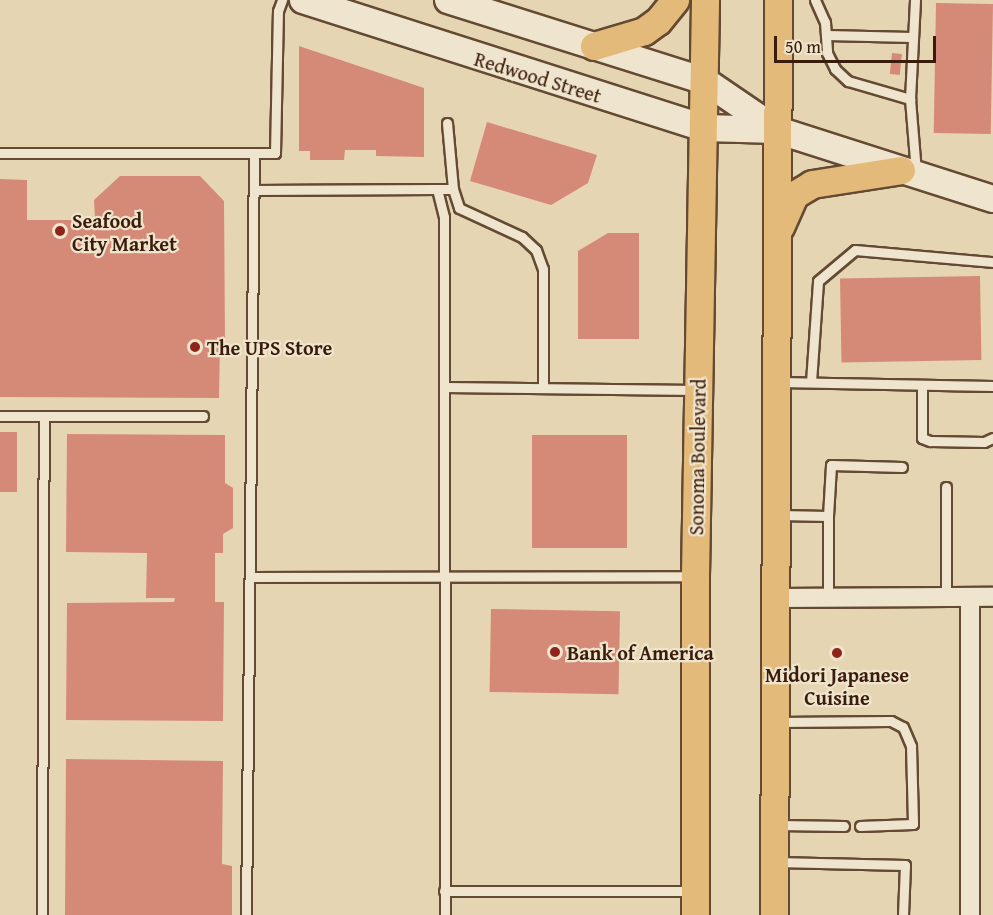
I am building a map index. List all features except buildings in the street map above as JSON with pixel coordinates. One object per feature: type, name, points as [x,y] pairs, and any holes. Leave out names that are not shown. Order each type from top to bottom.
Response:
[{"type":"main road","name":"Redwood Street","points":[[303,0],[704,128],[777,130],[993,199]]},
{"type":"main road","name":"Redwood Street","points":[[448,0],[474,4],[594,46],[705,81],[777,130]]},
{"type":"main road","points":[[594,46],[644,31],[658,21],[675,0]]},
{"type":"main road","name":"Sonoma Boulevard","points":[[695,903],[695,576],[705,0]]},
{"type":"main road","points":[[774,915],[778,0]]},
{"type":"main road","points":[[777,240],[785,209],[794,195],[812,184],[909,172]]},
{"type":"street","points":[[777,598],[993,597]]},
{"type":"street","points":[[970,598],[970,915]]},
{"type":"lane","points":[[0,153],[275,153],[278,11],[282,0]]},
{"type":"lane","points":[[815,0],[827,35],[831,61],[848,81],[910,99]]},
{"type":"lane","points":[[909,172],[911,37],[915,0]]},
{"type":"lane","points":[[827,35],[911,37]]},
{"type":"lane","points":[[447,123],[453,189],[459,208],[522,237],[536,250],[543,269],[543,388]]},
{"type":"lane","points":[[246,915],[254,153]]},
{"type":"lane","points":[[437,189],[444,217],[445,915]]},
{"type":"lane","points":[[254,190],[453,189]]},
{"type":"lane","points":[[811,382],[818,281],[855,250],[993,262]]},
{"type":"lane","points":[[777,382],[993,386]]},
{"type":"lane","points":[[922,385],[922,438],[930,441],[984,442],[993,438]]},
{"type":"lane","points":[[445,387],[698,390]]},
{"type":"lane","points":[[0,416],[203,416]]},
{"type":"lane","points":[[42,915],[44,416]]},
{"type":"lane","points":[[828,598],[828,516],[831,465],[902,467]]},
{"type":"lane","points":[[946,487],[946,598]]},
{"type":"lane","points":[[777,515],[828,516]]},
{"type":"lane","points":[[250,578],[446,579],[695,576]]},
{"type":"lane","points":[[776,722],[891,721],[903,727],[912,747],[913,824],[860,826]]},
{"type":"lane","points":[[774,824],[844,826]]},
{"type":"lane","points":[[774,862],[905,865],[903,915]]},
{"type":"lane","points":[[444,891],[695,903]]},
{"type":"place","name":"Seafood City Market","points":[[60,231]]},
{"type":"place","name":"The UPS Store","points":[[195,347]]},
{"type":"place","name":"Bank of America","points":[[555,652]]},
{"type":"place","name":"Midori Japanese Cuisine","points":[[837,653]]}]
